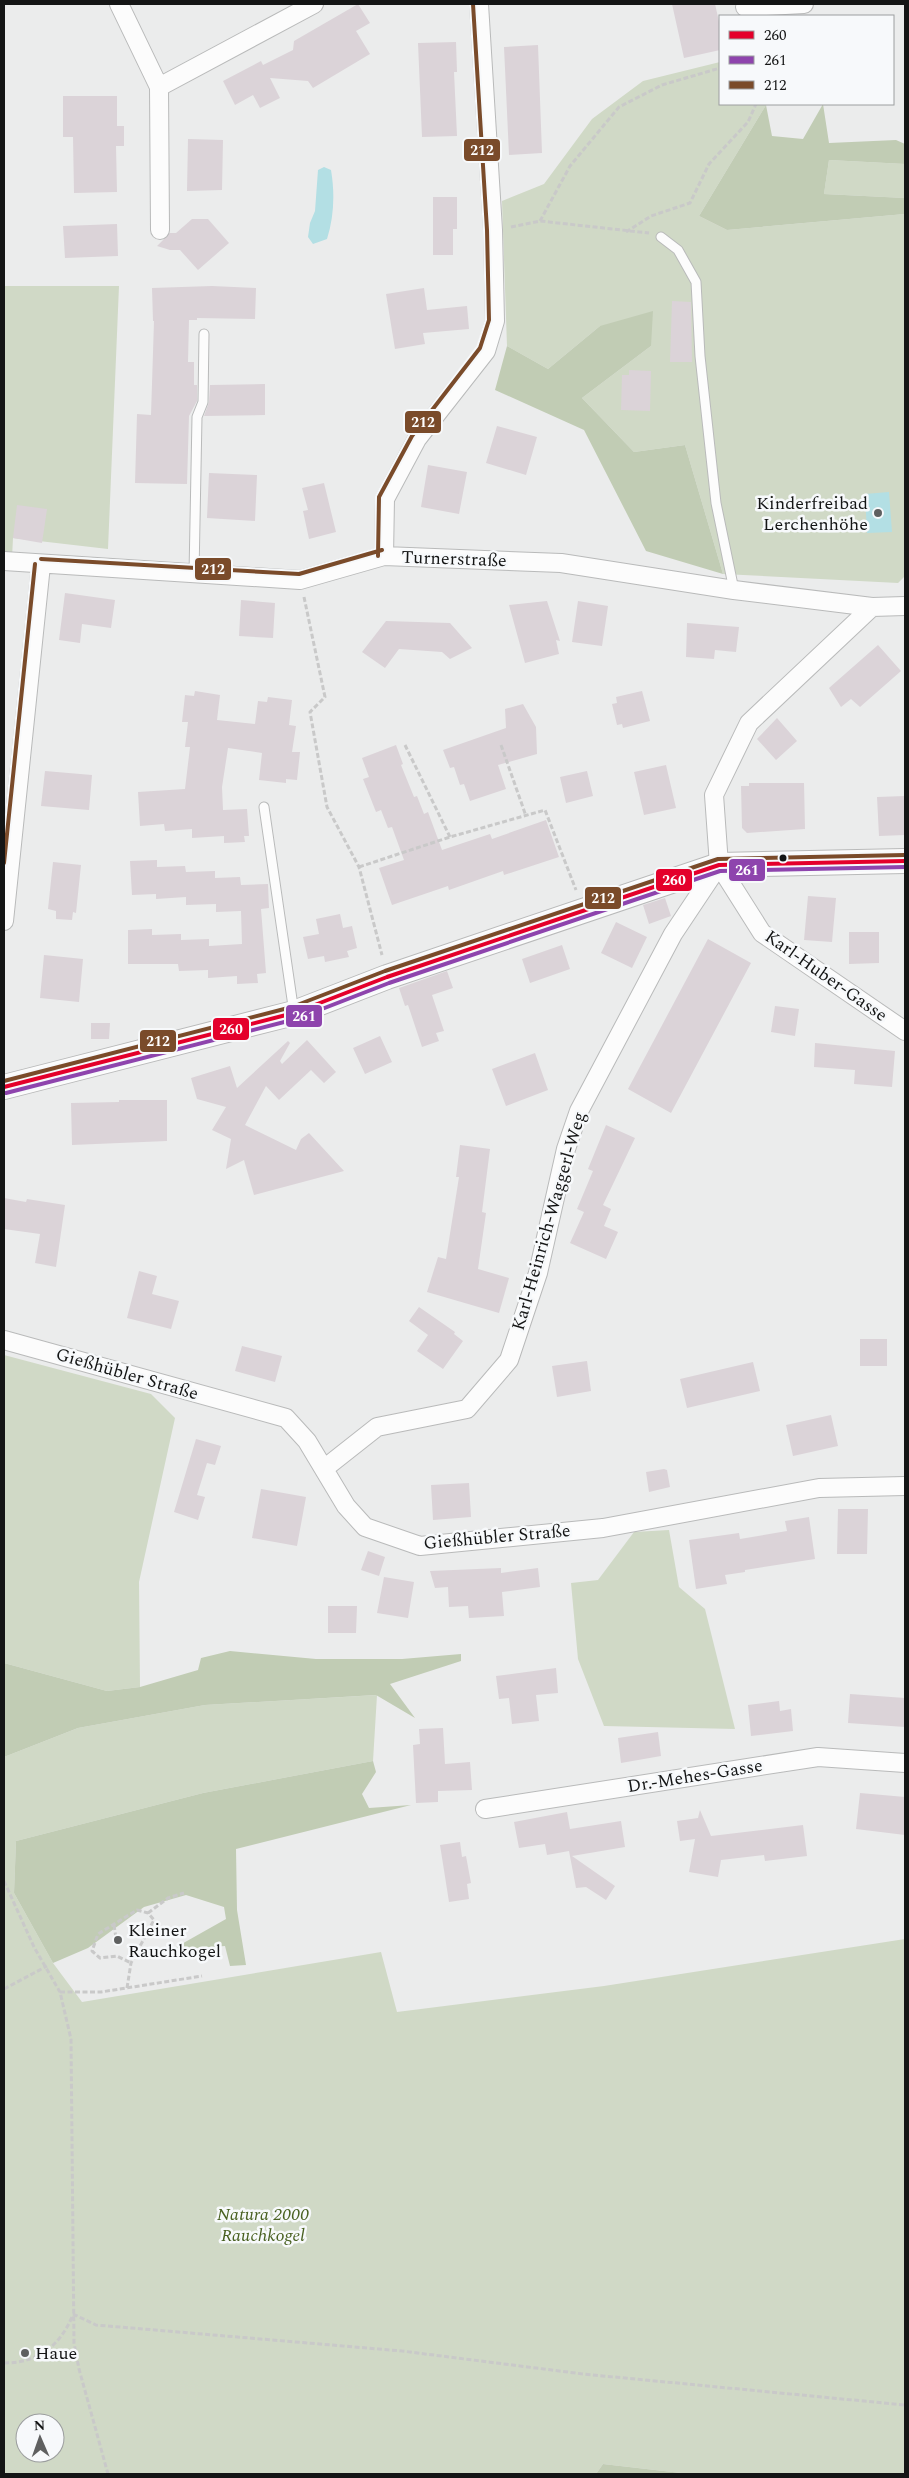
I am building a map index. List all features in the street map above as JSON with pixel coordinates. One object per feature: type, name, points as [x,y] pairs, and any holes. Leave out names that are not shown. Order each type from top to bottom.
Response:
[{"type":"main road","points":[[4,1087],[294,1013],[387,977],[719,865],[905,861]]},
{"type":"street","points":[[119,4],[159,87],[160,230]]},
{"type":"street","points":[[159,87],[314,4]]},
{"type":"street","points":[[384,556],[386,499],[417,439],[486,351],[495,321],[493,230],[478,4]]},
{"type":"street","points":[[745,8],[804,4]]},
{"type":"street","name":"Turnerstraße","points":[[4,561],[41,565],[300,580],[384,556],[561,563],[734,590],[872,607],[905,606]]},
{"type":"street","points":[[4,921],[41,565]]},
{"type":"street","points":[[719,865],[714,795],[749,723],[872,607]]},
{"type":"street","name":"Karl-Huber-Gasse","points":[[719,865],[762,933],[905,1031]]},
{"type":"street","name":"Karl-Heinrich-Waggerl-Weg","points":[[324,1468],[377,1427],[467,1409],[509,1360],[538,1273],[566,1149],[578,1111],[673,934],[719,865]]},
{"type":"street","name":"Gießhübler Straße","points":[[4,1340],[286,1418],[307,1441],[346,1506],[366,1527],[420,1546],[603,1528],[819,1488],[905,1486]]},
{"type":"street","name":"Dr.-Mehes-Gasse","points":[[485,1809],[818,1757],[905,1763]]},
{"type":"lane","points":[[661,237],[678,250],[696,282],[700,356],[716,503],[734,590]]},
{"type":"lane","points":[[194,574],[197,417],[203,402],[204,334]]},
{"type":"lane","points":[[264,807],[294,1013]]},
{"type":"path","points":[[540,222],[570,166],[619,107],[662,85],[719,68]]},
{"type":"path","points":[[626,232],[651,216],[690,204],[709,164],[748,122],[756,105]]},
{"type":"path","points":[[493,230],[540,222],[626,232],[647,232],[661,237]]},
{"type":"path","points":[[300,580],[325,697],[310,712],[327,807],[360,867],[387,977]]},
{"type":"path","points":[[405,745],[450,837]]},
{"type":"path","points":[[501,745],[526,816]]},
{"type":"path","points":[[360,867],[450,837],[545,810],[584,910]]},
{"type":"path","points":[[4,1881],[34,1947],[47,1966],[60,1992],[71,2039],[74,2343],[79,2369],[108,2474]]},
{"type":"path","points":[[148,1913],[168,1898],[184,1893]]},
{"type":"path","points":[[127,1988],[131,1963],[154,1920],[148,1913],[137,1910],[98,1934],[92,1951],[100,1958],[117,1956],[131,1963]]},
{"type":"path","points":[[114,1925],[116,1938]]},
{"type":"path","points":[[4,1990],[47,1966]]},
{"type":"path","points":[[60,1992],[101,1992],[202,1976]]},
{"type":"path","points":[[4,2363],[20,2363],[46,2352],[59,2341],[73,2314]]},
{"type":"path","points":[[73,2314],[96,2325],[402,2351],[583,2374],[905,2405]]},
{"type":"green space","points":[[719,62],[719,105],[766,105],[699,216],[727,230],[905,214],[905,576],[898,583],[723,574],[685,445],[634,452],[582,398],[651,346],[600,326],[548,369],[507,346],[502,201],[544,184],[592,119],[643,81]]},
{"type":"green space","points":[[766,105],[772,136],[803,139],[823,105],[829,143],[896,140],[905,144],[905,164],[829,160],[824,194],[905,198],[905,214],[727,230],[699,216]]},
{"type":"green space","points":[[829,160],[905,164],[905,198],[824,194]]},
{"type":"green space","points":[[4,286],[119,286],[108,549],[13,538],[12,558],[4,557]]},
{"type":"green space","points":[[653,311],[651,346],[582,398],[634,452],[685,445],[723,574],[646,551],[584,430],[495,390],[507,346],[548,369],[600,326]]},
{"type":"green space","points":[[4,1355],[151,1394],[175,1418],[139,1582],[140,1687],[107,1691],[4,1663]]},
{"type":"green space","points":[[669,1530],[679,1587],[705,1609],[735,1729],[604,1726],[578,1659],[571,1583],[598,1580],[634,1532]]},
{"type":"green space","points":[[230,1651],[316,1659],[402,1659],[461,1654],[461,1661],[390,1684],[415,1718],[376,1695],[205,1705],[78,1728],[4,1757],[4,1663],[107,1691],[140,1687],[198,1670],[201,1658]]},
{"type":"green space","name":"Natura 2000 Rauchkogel","points":[[377,1695],[373,1761],[203,1793],[16,1841],[14,1893],[53,1963],[82,2002],[381,1952],[397,2012],[604,1986],[905,1939],[905,2474],[690,2474],[603,2464],[596,2474],[4,2474],[4,1757],[78,1728],[205,1705]]},
{"type":"green space","points":[[373,1761],[376,1772],[362,1794],[369,1808],[411,1805],[236,1849],[237,1910],[246,1965],[230,1966],[225,1946],[171,1950],[226,1919],[224,1907],[186,1895],[144,1907],[88,1948],[53,1963],[14,1893],[16,1841],[203,1793]]},
{"type":"green space","points":[[603,2464],[690,2474],[596,2474]]},
{"type":"water","points":[[324,167],[331,170],[333,187],[332,214],[327,239],[313,244],[308,237],[310,223],[315,211],[318,170]]},
{"type":"water","name":"Kinderfreibad Lerchenhöhe","points":[[889,492],[892,532],[867,533],[865,494]]},
{"type":"building","points":[[358,4],[370,23],[356,31],[370,54],[313,88],[308,81],[270,78],[280,98],[260,108],[253,95],[235,105],[223,81],[261,61],[263,65],[293,50],[294,41]]},
{"type":"building","points":[[672,4],[715,4],[719,22],[719,50],[684,58]]},
{"type":"building","points":[[456,42],[457,72],[454,72],[457,136],[422,137],[418,43]]},
{"type":"building","points":[[538,45],[542,153],[509,155],[504,47]]},
{"type":"building","points":[[63,96],[117,96],[117,126],[124,126],[124,146],[116,146],[117,192],[74,193],[73,137],[63,137]]},
{"type":"building","points":[[188,139],[223,140],[222,190],[187,191]]},
{"type":"building","points":[[433,197],[457,197],[457,229],[453,229],[453,255],[433,255]]},
{"type":"building","points":[[192,219],[208,219],[229,243],[198,270],[180,250],[170,250],[157,246],[170,233],[176,233]]},
{"type":"building","points":[[117,224],[118,256],[65,258],[63,226]]},
{"type":"building","points":[[212,286],[256,288],[255,319],[197,318],[197,320],[189,320],[188,362],[194,362],[194,385],[197,385],[197,401],[189,416],[187,484],[135,483],[137,414],[151,415],[154,321],[152,288]]},
{"type":"building","points":[[424,288],[427,310],[467,306],[469,329],[423,333],[425,344],[395,349],[386,294]]},
{"type":"building","points":[[672,301],[691,302],[692,362],[670,362]]},
{"type":"building","points":[[629,370],[651,371],[650,411],[621,410],[622,375],[629,375]]},
{"type":"building","points":[[265,384],[265,415],[204,416],[209,402],[210,385]]},
{"type":"building","points":[[497,426],[537,437],[526,475],[486,463]]},
{"type":"building","points":[[428,465],[467,472],[459,514],[421,507]]},
{"type":"building","points":[[209,473],[257,475],[255,521],[207,518]]},
{"type":"building","points":[[324,483],[336,532],[309,539],[303,511],[308,510],[302,488]]},
{"type":"building","points":[[17,505],[47,509],[42,543],[13,538]]},
{"type":"building","points":[[65,593],[115,600],[111,628],[82,624],[80,643],[59,640]]},
{"type":"building","points":[[241,600],[275,603],[273,638],[239,636]]},
{"type":"building","points":[[547,601],[560,641],[556,640],[559,654],[525,663],[509,605]]},
{"type":"building","points":[[578,601],[608,606],[602,646],[572,642]]},
{"type":"building","points":[[386,621],[450,623],[472,648],[450,659],[442,652],[399,649],[385,668],[362,652]]},
{"type":"building","points":[[687,623],[739,627],[736,652],[715,650],[714,659],[686,657]]},
{"type":"building","points":[[878,645],[901,671],[860,707],[851,699],[841,707],[829,688]]},
{"type":"building","points":[[195,691],[220,695],[217,720],[255,724],[258,701],[267,702],[268,697],[292,700],[289,725],[296,726],[292,752],[300,752],[297,780],[286,779],[286,783],[259,780],[262,753],[228,748],[222,787],[223,810],[247,809],[249,836],[244,836],[245,842],[224,843],[224,836],[192,838],[192,829],[165,831],[164,824],[140,826],[138,792],[185,789],[190,747],[185,747],[188,722],[182,722],[185,695],[194,696]]},
{"type":"building","points":[[642,691],[650,721],[623,728],[622,724],[617,725],[612,704],[617,703],[616,697]]},
{"type":"building","points":[[523,704],[536,727],[537,754],[498,765],[506,789],[470,801],[464,784],[460,785],[454,767],[450,768],[443,750],[506,728],[505,709]]},
{"type":"building","points":[[777,718],[797,741],[776,760],[757,739]]},
{"type":"building","points":[[396,745],[403,764],[401,765],[414,797],[417,796],[424,814],[428,812],[442,850],[490,834],[492,839],[546,820],[559,857],[504,875],[503,871],[449,890],[448,886],[392,905],[379,868],[404,860],[392,827],[388,828],[381,810],[376,812],[363,779],[369,777],[362,758]]},
{"type":"building","points":[[666,765],[676,808],[644,815],[634,772]]},
{"type":"building","points":[[45,771],[92,775],[89,810],[41,806]]},
{"type":"building","points":[[587,771],[593,796],[566,803],[560,777]]},
{"type":"building","points":[[749,783],[804,783],[805,829],[747,833],[742,828],[741,786],[749,786]]},
{"type":"building","points":[[905,796],[905,835],[879,836],[877,797]]},
{"type":"building","points":[[157,860],[157,867],[185,866],[186,872],[215,871],[215,878],[240,877],[241,885],[268,884],[269,908],[261,909],[266,973],[257,974],[258,983],[237,984],[237,976],[208,978],[208,970],[179,971],[178,964],[128,964],[128,930],[152,929],[152,935],[181,934],[181,940],[209,939],[209,946],[242,944],[241,911],[216,912],[216,904],[186,905],[186,897],[156,899],[156,894],[132,895],[130,861]]},
{"type":"building","points":[[53,862],[81,865],[76,913],[73,912],[72,920],[56,919],[56,911],[48,909]]},
{"type":"building","points":[[808,896],[836,898],[832,942],[804,940]]},
{"type":"building","points":[[665,898],[671,916],[649,924],[643,905]]},
{"type":"building","points":[[340,914],[343,928],[352,926],[357,948],[347,951],[349,957],[325,962],[324,956],[308,959],[303,937],[319,934],[316,919]]},
{"type":"building","points":[[616,922],[647,937],[632,968],[601,953]]},
{"type":"building","points":[[849,932],[879,932],[879,963],[849,964]]},
{"type":"building","points":[[708,939],[751,963],[671,1113],[628,1089]]},
{"type":"building","points":[[562,945],[570,969],[530,983],[522,959]]},
{"type":"building","points":[[44,955],[83,959],[79,1002],[40,998]]},
{"type":"building","points":[[447,971],[453,988],[432,995],[444,1031],[436,1033],[439,1041],[422,1047],[408,1005],[405,1006],[399,988]]},
{"type":"building","points":[[775,1006],[799,1009],[795,1036],[771,1032]]},
{"type":"building","points":[[91,1023],[110,1023],[109,1039],[91,1039]]},
{"type":"building","points":[[380,1036],[392,1062],[365,1074],[353,1048]]},
{"type":"building","points":[[307,1040],[336,1072],[324,1083],[311,1070],[279,1100],[266,1086],[245,1125],[296,1150],[301,1139],[309,1133],[344,1171],[254,1195],[244,1160],[226,1169],[231,1139],[212,1130],[226,1107],[197,1099],[191,1078],[230,1066],[237,1088],[288,1041],[290,1043],[280,1061],[282,1064]]},
{"type":"building","points":[[815,1043],[895,1051],[892,1087],[854,1084],[855,1070],[814,1067]]},
{"type":"building","points":[[535,1053],[548,1090],[506,1106],[492,1069]]},
{"type":"building","points":[[119,1100],[167,1100],[167,1141],[72,1145],[71,1103],[119,1102]]},
{"type":"building","points":[[606,1125],[635,1138],[603,1205],[611,1209],[604,1226],[618,1232],[606,1259],[570,1243],[584,1212],[577,1209],[593,1171],[588,1169]]},
{"type":"building","points":[[460,1145],[490,1149],[482,1212],[486,1213],[478,1269],[509,1278],[499,1313],[427,1292],[438,1257],[446,1259],[459,1177],[456,1177]]},
{"type":"building","points":[[4,1198],[26,1202],[27,1199],[65,1205],[56,1267],[35,1263],[40,1234],[4,1229]]},
{"type":"building","points":[[139,1271],[157,1276],[152,1294],[179,1301],[171,1329],[127,1318]]},
{"type":"building","points":[[419,1307],[455,1332],[454,1334],[463,1341],[443,1369],[417,1351],[428,1335],[409,1321]]},
{"type":"building","points":[[860,1339],[887,1339],[887,1366],[860,1366]]},
{"type":"building","points":[[242,1346],[282,1356],[275,1382],[235,1371]]},
{"type":"building","points":[[587,1361],[591,1391],[557,1397],[552,1366]]},
{"type":"building","points":[[753,1362],[760,1391],[687,1408],[680,1379]]},
{"type":"building","points":[[831,1415],[838,1446],[793,1456],[786,1425]]},
{"type":"building","points":[[196,1439],[221,1446],[215,1465],[207,1463],[197,1495],[205,1497],[198,1520],[174,1512]]},
{"type":"building","points":[[667,1470],[670,1487],[649,1492],[646,1472]]},
{"type":"building","points":[[469,1483],[471,1517],[433,1520],[431,1485]]},
{"type":"building","points":[[261,1489],[306,1497],[297,1546],[252,1538]]},
{"type":"building","points":[[838,1509],[868,1509],[867,1554],[837,1554]]},
{"type":"building","points":[[809,1517],[815,1559],[725,1575],[727,1584],[696,1589],[689,1540],[739,1533],[740,1539],[787,1531],[785,1521]]},
{"type":"building","points":[[368,1551],[385,1557],[379,1576],[361,1570]]},
{"type":"building","points":[[501,1568],[501,1573],[538,1568],[540,1587],[502,1592],[504,1616],[469,1618],[468,1606],[449,1607],[448,1587],[435,1588],[430,1571]]},
{"type":"building","points":[[384,1577],[414,1582],[408,1618],[377,1613]]},
{"type":"building","points":[[328,1606],[357,1606],[356,1633],[328,1633]]},
{"type":"building","points":[[556,1668],[558,1693],[536,1695],[539,1721],[512,1724],[509,1698],[499,1699],[496,1676]]},
{"type":"building","points":[[850,1694],[905,1698],[905,1727],[848,1723]]},
{"type":"building","points":[[779,1701],[780,1711],[791,1709],[793,1731],[751,1736],[748,1705]]},
{"type":"building","points":[[443,1728],[445,1764],[470,1762],[472,1790],[438,1791],[438,1802],[416,1803],[413,1745],[420,1744],[419,1729]]},
{"type":"building","points":[[658,1732],[661,1756],[621,1763],[618,1738]]},
{"type":"building","points":[[860,1793],[905,1797],[905,1835],[856,1829]]},
{"type":"building","points":[[700,1810],[711,1836],[803,1825],[807,1856],[765,1861],[764,1855],[721,1860],[718,1877],[689,1872],[695,1839],[680,1841],[677,1821],[698,1818]]},
{"type":"building","points":[[567,1812],[570,1829],[621,1821],[625,1847],[572,1856],[615,1886],[606,1900],[586,1887],[576,1888],[569,1851],[547,1855],[545,1844],[519,1848],[514,1822]]},
{"type":"building","points":[[460,1842],[462,1857],[466,1856],[471,1883],[467,1884],[469,1899],[449,1902],[440,1845]]},
{"type":"transit line","name":"212","points":[[378,556],[379,497],[412,436],[480,348],[489,320],[487,230],[473,4]]},
{"type":"transit line","name":"212","points":[[41,559],[299,574],[382,550]]},
{"type":"transit line","name":"212","points":[[4,863],[35,564]]},
{"type":"transit line","name":"212","points":[[4,1081],[292,1007],[385,971],[718,859],[905,855]]},
{"type":"transit line","name":"260","points":[[4,1087],[294,1013],[387,977],[719,865],[905,861]]},
{"type":"transit line","name":"261","points":[[6,1093],[296,1019],[389,983],[720,871],[905,867]]},
{"type":"place","name":"Kinderfreibad Lerchenhöhe","points":[[878,513]]},
{"type":"place","name":"Kleiner Rauchkogel","points":[[118,1940]]},
{"type":"place","name":"Haue","points":[[25,2353]]}]
